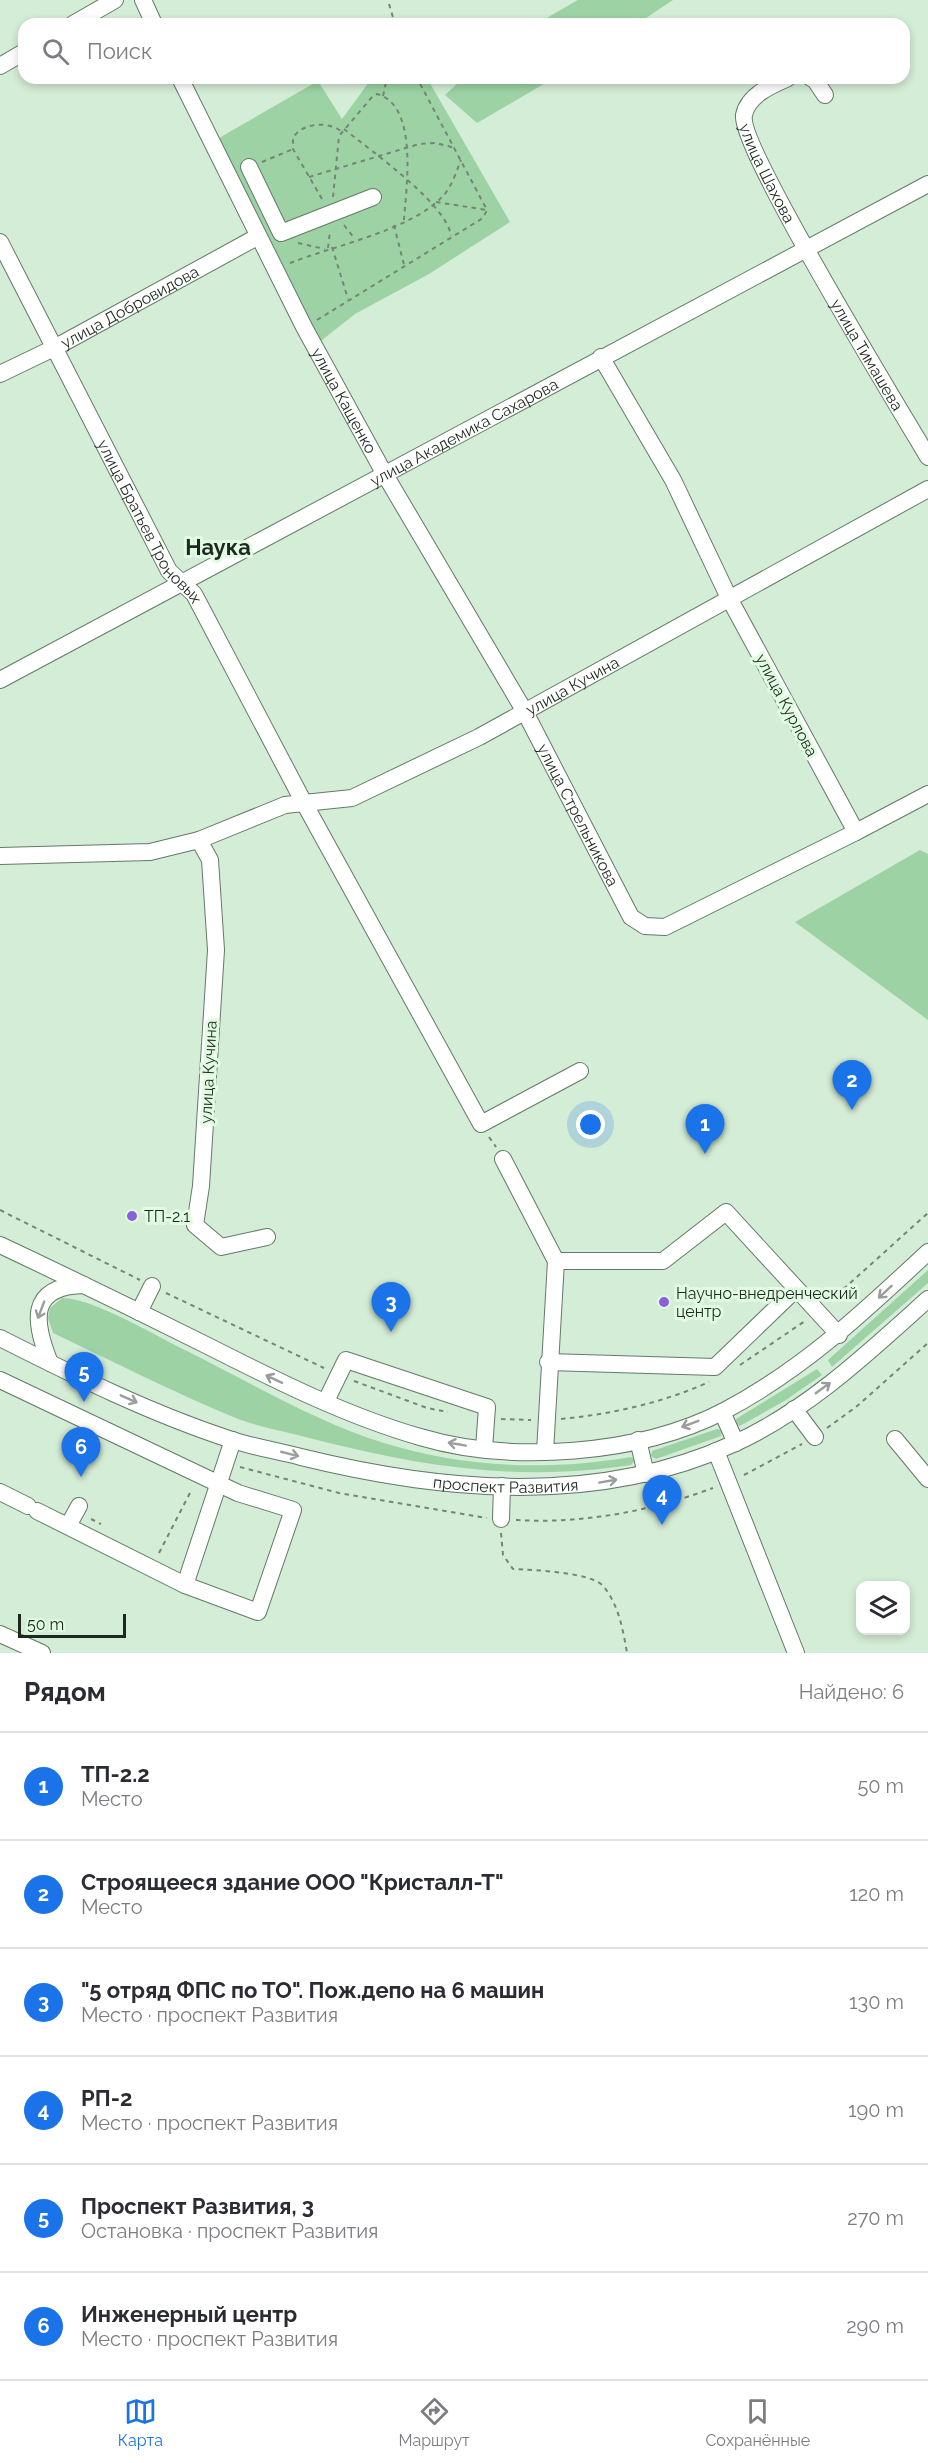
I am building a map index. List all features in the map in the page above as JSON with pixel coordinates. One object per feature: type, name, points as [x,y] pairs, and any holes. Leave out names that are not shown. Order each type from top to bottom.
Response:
[{"type":"street","points":[[84,18],[115,0]]},
{"type":"street","points":[[142,0],[151,18]]},
{"type":"street","points":[[0,66],[18,56]]},
{"type":"street","name":"улица Кащенко","points":[[183,84],[257,237],[304,327],[384,473],[525,712]]},
{"type":"street","name":"улица Шахова","points":[[776,84],[761,92],[751,102],[744,115],[745,129],[807,250]]},
{"type":"street","points":[[818,84],[825,95]]},
{"type":"street","points":[[249,167],[281,233],[373,197]]},
{"type":"street","name":"улица Академика Сахарова","points":[[0,680],[928,184]]},
{"type":"street","name":"улица Добровидова","points":[[0,374],[56,347],[257,237]]},
{"type":"street","name":"улица Братьев Троновых","points":[[0,242],[56,347],[169,571],[194,594],[303,801],[481,1124]]},
{"type":"street","name":"улица Тимашева","points":[[807,250],[928,457]]},
{"type":"street","name":"улица Курлова","points":[[601,357],[673,480],[729,598],[856,832]]},
{"type":"street","name":"улица Кучина","points":[[0,856],[150,852],[199,840],[285,805],[303,801],[326,802],[352,798],[525,712],[928,489]]},
{"type":"street","name":"улица Стрельникова","points":[[525,712],[631,917],[638,923],[654,927],[675,924],[856,832]]},
{"type":"street","points":[[856,832],[928,794]]},
{"type":"street","name":"улица Кучина","points":[[199,840],[210,860],[216,950],[201,1186],[195,1225],[221,1247],[267,1237]]},
{"type":"street","points":[[481,1124],[580,1071]]},
{"type":"street","points":[[503,1159],[556,1261],[548,1362],[545,1452]]},
{"type":"street","points":[[556,1261],[663,1261],[726,1212],[839,1335]]},
{"type":"street","name":"проспект Развития","points":[[0,1245],[272,1378],[326,1401],[421,1437],[484,1449],[545,1452],[638,1440],[722,1412],[776,1381],[839,1335],[928,1252]]},
{"type":"street","points":[[50,1363],[38,1331],[39,1307],[47,1297],[65,1285],[85,1285]]},
{"type":"street","points":[[139,1312],[152,1286]]},
{"type":"street","points":[[548,1362],[715,1367],[796,1289]]},
{"type":"street","name":"проспект Развития","points":[[0,1338],[163,1414],[233,1440],[346,1468],[440,1483],[531,1488],[587,1484],[646,1474],[688,1462],[736,1443],[794,1409],[857,1363],[928,1299]]},
{"type":"street","points":[[326,1401],[346,1360],[487,1407],[484,1449]]},
{"type":"street","points":[[0,1380],[238,1493],[293,1510],[258,1612],[185,1585],[0,1492]]},
{"type":"street","points":[[794,1409],[815,1437]]},
{"type":"street","points":[[722,1412],[736,1443]]},
{"type":"street","points":[[895,1438],[928,1479]]},
{"type":"street","points":[[185,1585],[233,1440]]},
{"type":"street","points":[[638,1440],[646,1474]]},
{"type":"street","points":[[716,1451],[796,1653]]},
{"type":"street","points":[[501,1519],[502,1486]]},
{"type":"street","points":[[68,1526],[79,1506]]},
{"type":"street","points":[[0,1634],[42,1653]]},
{"type":"path","points":[[389,4],[393,18]]},
{"type":"path","points":[[383,96],[386,84]]},
{"type":"path","points":[[420,84],[487,210]]},
{"type":"path","points":[[333,203],[338,141],[343,131],[372,97],[383,96],[391,102],[400,120],[407,147],[404,220]]},
{"type":"path","points":[[326,206],[293,149],[293,138],[302,128],[333,125],[343,131],[435,203],[450,229],[451,237]]},
{"type":"path","points":[[309,177],[407,147],[436,143],[455,148]]},
{"type":"path","points":[[249,167],[293,149]]},
{"type":"path","points":[[287,264],[394,225],[435,203],[453,181],[461,160]]},
{"type":"path","points":[[435,203],[487,210]]},
{"type":"path","points":[[304,327],[483,218],[487,210]]},
{"type":"path","points":[[337,218],[355,239]]},
{"type":"path","points":[[394,225],[404,266]]},
{"type":"path","points":[[326,249],[330,230]]},
{"type":"path","points":[[281,233],[288,241],[326,249]]},
{"type":"path","points":[[332,247],[348,300]]},
{"type":"path","points":[[481,1124],[503,1159]]},
{"type":"path","points":[[0,1210],[152,1286],[339,1375],[427,1408],[457,1413]]},
{"type":"path","points":[[731,1370],[818,1312],[928,1213]]},
{"type":"path","points":[[486,1419],[546,1421],[623,1410],[677,1396],[714,1380]]},
{"type":"path","points":[[158,1556],[194,1484]]},
{"type":"path","points":[[501,1519],[503,1555],[513,1569],[591,1578],[603,1585],[622,1621],[627,1653]]},
{"type":"green space","points":[[578,0],[673,0],[646,18],[546,18]]},
{"type":"green space","points":[[313,84],[320,84],[342,119],[368,84],[430,84],[510,222],[429,274],[355,314],[317,344],[219,138]]},
{"type":"green space","points":[[457,84],[544,84],[477,123],[445,95]]},
{"type":"green space","points":[[920,850],[928,854],[928,1020],[795,922]]},
{"type":"green space","points":[[928,1270],[928,1283],[832,1367],[828,1360]]},
{"type":"green space","points":[[62,1298],[75,1299],[107,1311],[334,1425],[384,1443],[445,1458],[507,1465],[569,1464],[631,1457],[635,1460],[631,1465],[589,1470],[510,1472],[471,1469],[393,1457],[256,1425],[191,1399],[53,1333],[48,1318],[50,1308]]},
{"type":"green space","points":[[817,1369],[822,1375],[786,1400],[740,1426],[735,1424],[736,1419]]},
{"type":"green space","points":[[717,1429],[722,1430],[721,1436],[656,1459],[651,1456],[652,1451]]},
{"type":"place","name":"Строящееся здание ООО \"Кристалл-Т\"","points":[[852,1110]]},
{"type":"place","name":"ТП-2.2","points":[[705,1154]]},
{"type":"place","name":"ТП-2.1","points":[[132,1216]]},
{"type":"place","name":"Научно-внедренческий центр","points":[[664,1302]]},
{"type":"place","name":"\"5 отряд ФПС по ТО\". Пож.депо на 6 машин","points":[[391,1332]]},
{"type":"place","name":"Проспект Развития, 3","points":[[84,1402]]},
{"type":"place","name":"Инженерный центр","points":[[81,1477]]},
{"type":"place","name":"РП-2","points":[[662,1525]]},
{"type":"district","name":"Наука","points":[[218,547]]}]
